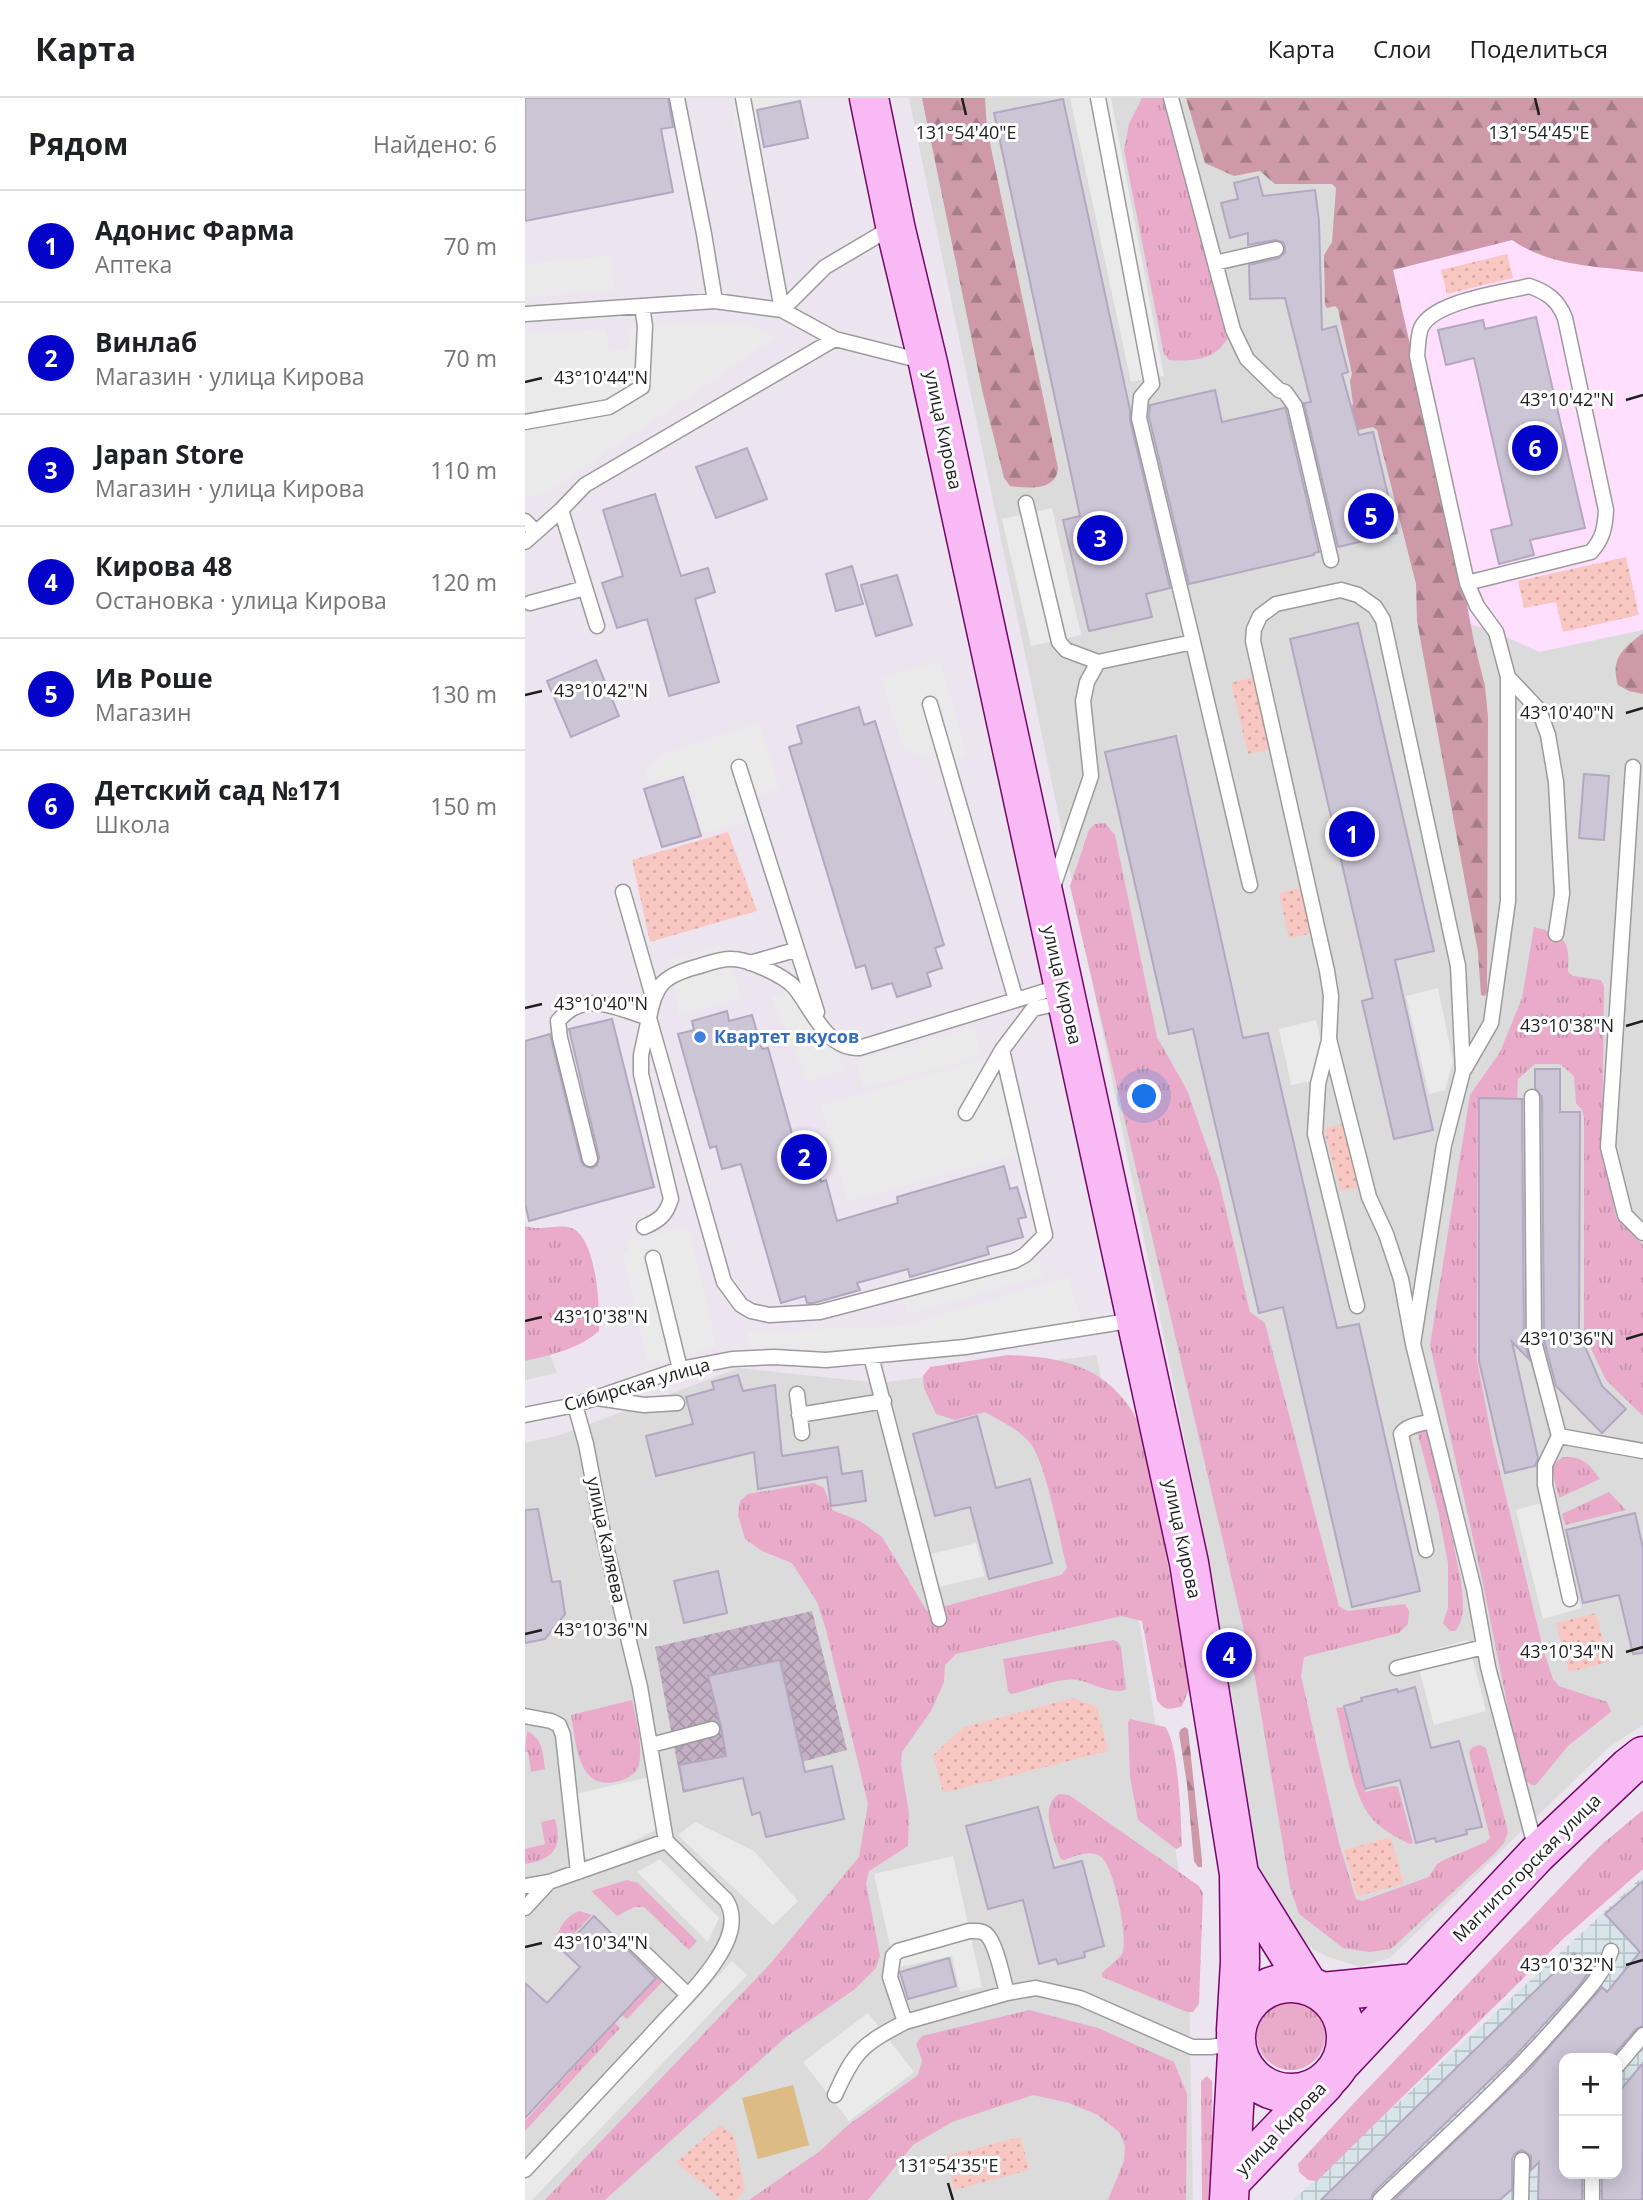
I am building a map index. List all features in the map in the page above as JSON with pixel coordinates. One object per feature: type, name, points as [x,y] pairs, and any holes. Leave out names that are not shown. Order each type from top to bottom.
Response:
[{"type":"street","name":"улица Кирова","points":[[869,98],[1189,1563],[1239,1874],[1240,1962],[1231,2190]]},
{"type":"street","name":"Магнитогорская улица","points":[[1335,2071],[1414,1983],[1537,1854],[1643,1756]]},
{"type":"street","name":"улица Кирова","points":[[1239,1874],[1315,1988]]},
{"type":"street","points":[[1315,1988],[1334,2002],[1343,2016],[1347,2033],[1346,2049],[1335,2071],[1316,2088],[1299,2093],[1282,2093],[1266,2087],[1252,2077],[1236,2042],[1249,2001],[1262,1991],[1276,1984],[1292,1982],[1315,1988],[1414,1983]]},
{"type":"street","name":"улица Кирова","points":[[1231,2190],[1335,2071]]},
{"type":"lane","points":[[677,98],[715,301]]},
{"type":"lane","points":[[743,98],[782,310]]},
{"type":"lane","points":[[1098,98],[1152,384],[1141,397],[1139,418],[1250,885]]},
{"type":"lane","points":[[1171,98],[1233,330],[1247,359],[1279,390],[1285,392],[1295,406],[1331,560]]},
{"type":"lane","points":[[782,310],[825,267],[880,235],[896,230]]},
{"type":"lane","points":[[1215,264],[1276,249]]},
{"type":"lane","points":[[1413,1344],[1444,1145],[1463,1071],[1491,1023],[1508,901],[1507,677],[1496,632],[1477,606],[1468,583],[1417,356],[1421,328],[1432,315],[1446,306],[1529,286],[1553,298],[1561,307],[1565,318],[1606,510],[1605,530],[1600,542],[1591,552],[1468,583]]},
{"type":"lane","points":[[525,314],[715,301],[782,310],[835,339],[928,363]]},
{"type":"lane","points":[[525,422],[609,407],[642,387],[645,326],[642,306]]},
{"type":"lane","points":[[525,542],[530,526],[561,510],[585,485],[835,339]]},
{"type":"lane","points":[[1025,503],[1059,642],[1066,650],[1098,662],[1193,642]]},
{"type":"lane","points":[[561,510],[597,626]]},
{"type":"lane","points":[[530,603],[585,588]]},
{"type":"lane","points":[[1357,1306],[1315,1134],[1318,1084],[1329,1039],[1331,996],[1253,641],[1254,629],[1260,616],[1276,604],[1341,590],[1359,595],[1375,607],[1383,620],[1458,966],[1463,1071]]},
{"type":"lane","points":[[1045,909],[1091,776],[1083,701],[1087,682],[1098,662]]},
{"type":"lane","points":[[1507,677],[1539,710],[1548,735],[1556,782],[1562,894],[1556,934]]},
{"type":"lane","points":[[930,704],[1016,1000]]},
{"type":"lane","points":[[739,767],[823,1030]]},
{"type":"lane","points":[[1633,767],[1608,1147],[1625,1214],[1643,1233]]},
{"type":"lane","points":[[623,892],[653,997]]},
{"type":"lane","points":[[750,963],[796,950]]},
{"type":"lane","points":[[644,1227],[665,1215],[671,1199],[641,1074],[653,997],[666,979],[675,973],[729,958],[750,963],[793,986],[823,1030],[846,1047],[859,1048],[1016,1000],[1065,994]]},
{"type":"lane","points":[[966,1113],[1002,1050],[1033,1009],[1065,994]]},
{"type":"lane","points":[[590,1159],[558,1021],[573,1006],[592,1003],[605,1003],[649,1018]]},
{"type":"lane","points":[[649,1018],[724,1282],[741,1305],[751,1311],[769,1315],[820,1312],[1014,1261],[1045,1235],[1002,1050]]},
{"type":"lane","points":[[1329,1039],[1369,1197],[1386,1234],[1401,1279],[1413,1344],[1474,1589],[1484,1647],[1510,1757],[1537,1854]]},
{"type":"lane","points":[[1532,1097],[1534,1341],[1559,1436],[1545,1465],[1545,1485],[1570,1599]]},
{"type":"lane","points":[[653,1258],[680,1369]]},
{"type":"lane","name":"Сибирская улица","points":[[525,1415],[575,1405],[680,1369],[732,1359],[826,1360],[965,1347],[1135,1320]]},
{"type":"lane","points":[[871,1356],[939,1619]]},
{"type":"lane","points":[[797,1394],[802,1433]]},
{"type":"lane","points":[[595,1398],[645,1405],[677,1403]]},
{"type":"lane","points":[[799,1415],[884,1401]]},
{"type":"lane","name":"улица Каляева","points":[[575,1405],[640,1687],[652,1745],[666,1841]]},
{"type":"lane","points":[[1426,1550],[1401,1434],[1411,1426],[1432,1421]]},
{"type":"lane","points":[[1559,1436],[1643,1451]]},
{"type":"lane","points":[[1398,1668],[1484,1647]]},
{"type":"lane","points":[[525,1716],[559,1725],[563,1735],[578,1872]]},
{"type":"lane","points":[[652,1745],[712,1729]]},
{"type":"lane","points":[[525,1886],[549,1882],[666,1841],[726,1900],[732,1910],[733,1921],[727,1941],[717,1959],[688,1995],[525,2170]]},
{"type":"lane","points":[[525,1908],[549,1882]]},
{"type":"lane","points":[[905,2022],[890,1977],[890,1961],[898,1951],[910,1947],[969,1931],[981,1931],[988,1935],[992,1943],[1007,1993]]},
{"type":"lane","points":[[633,1942],[688,1995]]},
{"type":"lane","points":[[1380,2200],[1504,2083],[1587,1991],[1606,1966],[1611,1951]]},
{"type":"lane","points":[[835,2095],[850,2061],[871,2040],[905,2022],[1007,1993],[1036,1988],[1080,1998],[1192,2047],[1211,2047],[1236,2042]]},
{"type":"lane","points":[[1622,2060],[1643,2035]]},
{"type":"lane","points":[[1521,2200],[1522,2160]]},
{"type":"lane","points":[[1592,2179],[1592,2200]]},
{"type":"shaded area","points":[[729,98],[800,98],[800,101],[757,110],[764,147],[741,152]]},
{"type":"shaded area","points":[[909,98],[1643,98],[1643,1725],[1609,1747],[1390,1958],[1360,1967],[1326,1956],[1302,1943],[1267,1900],[1254,1859],[1235,1715],[1209,1561],[1065,846]]},
{"type":"shaded area","points":[[1070,98],[1111,98],[1164,376],[1131,382]]},
{"type":"shaded area","points":[[1643,207],[1643,630],[1539,652],[1496,632],[1470,624],[1384,272]]},
{"type":"shaded area","points":[[1507,254],[1513,278],[1447,294],[1441,270]]},
{"type":"shaded area","points":[[611,256],[614,290],[525,298],[525,264]]},
{"type":"shaded area","points":[[713,322],[747,325],[776,337],[545,494],[525,496],[525,333],[606,329],[609,351],[630,349],[628,327]]},
{"type":"shaded area","points":[[1052,508],[1081,635],[1031,646],[1002,519]]},
{"type":"shaded area","points":[[1626,557],[1639,615],[1563,632],[1556,602],[1524,608],[1518,581]]},
{"type":"shaded area","points":[[940,662],[967,757],[939,764],[903,748],[881,678]]},
{"type":"shaded area","points":[[1254,677],[1271,749],[1248,754],[1231,683]]},
{"type":"shaded area","points":[[759,723],[779,788],[753,797],[759,818],[703,834],[685,773],[649,784],[645,771],[661,755]]},
{"type":"shaded area","points":[[728,832],[757,911],[650,942],[632,860]]},
{"type":"shaded area","points":[[1303,887],[1313,933],[1289,938],[1279,893]]},
{"type":"shaded area","points":[[722,945],[742,998],[679,1015],[669,960]]},
{"type":"shaded area","points":[[1438,988],[1453,1061],[1445,1090],[1429,1094],[1406,996]]},
{"type":"shaded area","points":[[794,990],[846,1070],[808,1081],[771,997]]},
{"type":"shaded area","points":[[1316,1020],[1322,1045],[1311,1081],[1291,1085],[1279,1029]]},
{"type":"shaded area","points":[[974,1027],[982,1056],[864,1088],[856,1060]]},
{"type":"shaded area","points":[[996,1056],[1023,1153],[848,1201],[821,1105]]},
{"type":"shaded area","points":[[1342,1124],[1359,1187],[1340,1191],[1324,1129]]},
{"type":"shaded area","points":[[689,1227],[716,1347],[648,1362],[622,1253],[629,1251],[626,1241]]},
{"type":"shaded area","points":[[1039,1260],[1043,1276],[908,1314],[903,1298]]},
{"type":"shaded area","points":[[1068,1277],[1081,1321],[968,1340],[868,1350],[749,1347],[747,1332],[903,1326]]},
{"type":"shaded area","points":[[525,1288],[557,1373],[525,1380]]},
{"type":"shaded area","points":[[1097,1355],[1188,1929],[1193,2200],[525,2200],[525,1443],[560,1435],[739,1368],[879,1383]]},
{"type":"shaded area","points":[[1553,1500],[1581,1608],[1543,1619],[1516,1510]]},
{"type":"shaded area","points":[[976,1543],[985,1576],[935,1588],[927,1555]]},
{"type":"shaded area","points":[[812,1611],[847,1750],[683,1793],[655,1647]]},
{"type":"shaded area","points":[[1596,1613],[1609,1662],[1569,1672],[1556,1623]]},
{"type":"shaded area","points":[[1468,1640],[1486,1711],[1434,1725],[1415,1654]]},
{"type":"shaded area","points":[[1073,1698],[1097,1707],[1108,1751],[943,1793],[933,1755],[964,1727]]},
{"type":"shaded area","points":[[650,1777],[662,1827],[591,1862],[570,1845],[562,1797]]},
{"type":"shaded area","points":[[695,1822],[754,1851],[798,1901],[773,1925],[678,1835]]},
{"type":"shaded area","points":[[1391,1837],[1404,1884],[1357,1896],[1344,1850]]},
{"type":"shaded area","points":[[953,1856],[982,1987],[960,1992],[952,1956],[895,1968],[874,1874]]},
{"type":"shaded area","points":[[660,1859],[719,1918],[708,1942],[637,1872]]},
{"type":"shaded area","points":[[1643,1876],[1643,2200],[1293,2200]]},
{"type":"shaded area","points":[[732,1961],[747,1975],[532,2200],[525,2200],[525,2180]]},
{"type":"shaded area","points":[[868,2013],[914,2072],[849,2121],[803,2062]]},
{"type":"shaded area","points":[[793,2085],[809,2145],[758,2159],[742,2098]]},
{"type":"shaded area","points":[[720,2125],[734,2135],[745,2191],[736,2200],[722,2200],[676,2162]]},
{"type":"shaded area","points":[[1021,2137],[1029,2170],[954,2190],[946,2156]]},
{"type":"green space","points":[[922,98],[985,98],[987,129],[1058,468],[1052,481],[1040,487],[1010,486],[1004,478],[983,394]]},
{"type":"green space","points":[[1142,98],[1166,98],[1227,339],[1216,351],[1202,358],[1169,360],[1164,354],[1124,150],[1129,124]]},
{"type":"green space","points":[[1186,98],[1643,98],[1643,272],[1558,260],[1542,256],[1512,240],[1393,270],[1485,686],[1488,717],[1485,996],[1481,995],[1478,952],[1417,621],[1416,584],[1377,430],[1373,427],[1331,436],[1353,404],[1350,381],[1352,374],[1338,309],[1335,306],[1327,308],[1325,305],[1324,255],[1332,242],[1336,188],[1332,184],[1275,184],[1260,171],[1234,176],[1205,163]]},
{"type":"green space","points":[[1643,633],[1643,694],[1618,685],[1616,668],[1624,649]]},
{"type":"green space","points":[[1105,823],[1115,835],[1157,1037],[1187,1090],[1219,1181],[1250,1312],[1265,1323],[1339,1606],[1347,1611],[1405,1604],[1409,1611],[1408,1624],[1399,1633],[1304,1657],[1301,1676],[1339,1843],[1356,1899],[1362,1901],[1429,1877],[1437,1864],[1490,1838],[1469,1752],[1473,1747],[1480,1745],[1486,1748],[1508,1832],[1504,1843],[1494,1854],[1391,1949],[1370,1952],[1343,1948],[1299,1914],[1290,1887],[1255,1678],[1070,886],[1089,830],[1095,824]]},
{"type":"green space","points":[[1534,927],[1553,933],[1564,941],[1568,953],[1568,972],[1573,976],[1601,980],[1604,986],[1602,1144],[1616,1217],[1643,1245],[1643,1416],[1606,1380],[1584,1334],[1584,1117],[1576,1103],[1574,1076],[1560,1064],[1535,1064],[1518,1079],[1517,1099],[1478,1098],[1477,1360],[1493,1444],[1553,1679],[1559,1686],[1607,1702],[1611,1712],[1568,1746],[1536,1785],[1531,1785],[1522,1778],[1482,1579],[1430,1345],[1470,1095],[1500,1052],[1522,998]]},
{"type":"green space","points":[[525,1226],[568,1227],[578,1232],[591,1256],[595,1272],[599,1331],[573,1347],[525,1361]]},
{"type":"green space","points":[[1008,1355],[1051,1359],[1088,1371],[1119,1394],[1132,1410],[1143,1431],[1187,1668],[1189,1690],[1182,1706],[1168,1709],[1157,1700],[1142,1621],[1121,1616],[956,1654],[945,1665],[944,1682],[931,1711],[902,1752],[901,1765],[909,1813],[908,1846],[869,1871],[866,1883],[880,1956],[876,1968],[855,1989],[786,2037],[605,2200],[545,2200],[770,1964],[859,1857],[868,1804],[817,1602],[792,1563],[762,1551],[745,1539],[738,1515],[740,1501],[748,1494],[814,1483],[824,1488],[832,1510],[860,1521],[882,1537],[927,1611],[1061,1575],[1067,1568],[1056,1521],[1042,1468],[1030,1443],[1015,1429],[985,1412],[955,1420],[936,1414],[924,1388],[923,1376],[930,1367]]},
{"type":"green space","points":[[1424,1429],[1431,1433],[1461,1582],[1462,1614],[1455,1631],[1450,1631],[1443,1623],[1448,1608],[1448,1563],[1438,1510],[1418,1435],[1419,1430]]},
{"type":"green space","points":[[1563,1457],[1585,1462],[1600,1479],[1559,1498],[1551,1466]]},
{"type":"green space","points":[[1609,1492],[1626,1510],[1565,1525],[1562,1514]]},
{"type":"green space","points":[[1114,1640],[1121,1648],[1126,1689],[1122,1691],[1071,1680],[1011,1694],[1008,1691],[1003,1659]]},
{"type":"green space","points":[[632,1700],[640,1740],[638,1767],[632,1775],[622,1780],[605,1783],[595,1780],[581,1763],[571,1715]]},
{"type":"green space","points":[[1343,1707],[1365,1792],[1398,1787],[1413,1843],[1410,1844],[1382,1828],[1362,1804],[1336,1708]]},
{"type":"green space","points":[[1130,1719],[1165,1727],[1170,1736],[1176,1765],[1181,1820],[1182,1846],[1176,1849],[1138,1820],[1130,1777]]},
{"type":"green space","points":[[1185,1727],[1188,1729],[1202,1867],[1198,1867],[1194,1861],[1179,1733]]},
{"type":"green space","points":[[527,1731],[539,1742],[545,1769],[531,1772],[528,1752],[525,1752]]},
{"type":"green space","points":[[1059,1794],[1069,1795],[1199,1886],[1203,1893],[1199,2004],[1193,2012],[1187,2012],[1102,1977],[1102,1973],[1122,1954],[1124,1946],[1119,1902],[1110,1873],[1100,1856],[1086,1853],[1063,1860],[1060,1858],[1049,1815],[1053,1800]]},
{"type":"green space","points":[[1643,1810],[1643,1869],[1563,1939],[1317,2181],[1308,2180],[1299,2172],[1298,2164],[1353,2104],[1600,1846]]},
{"type":"green space","points":[[555,1819],[558,1837],[554,1850],[543,1859],[525,1864],[525,1849],[545,1844],[541,1822]]},
{"type":"green space","points":[[627,1880],[638,1883],[697,1941],[689,1950],[644,1907],[634,1907],[617,1916],[591,1891]]},
{"type":"green space","points":[[579,1911],[592,1915],[561,1947],[557,1936],[560,1928],[568,1918]]},
{"type":"green space","points":[[659,1975],[664,1980],[627,2019],[622,2015]]},
{"type":"green space","points":[[1291,2002],[1304,2005],[1315,2012],[1322,2023],[1325,2036],[1322,2049],[1315,2060],[1304,2067],[1291,2070],[1278,2067],[1267,2060],[1260,2049],[1257,2036],[1260,2023],[1267,2012],[1278,2005]]},
{"type":"green space","points":[[1029,2010],[1098,2028],[1174,2062],[1187,2094],[1186,2200],[1108,2200],[1124,2161],[1125,2146],[1120,2133],[1098,2115],[1069,2103],[1033,2095],[952,2122],[913,2145],[868,2200],[749,2200],[820,2151],[848,2125],[918,2075],[922,2060],[916,2044],[922,2036]]},
{"type":"green space","points":[[615,2023],[620,2028],[525,2131],[525,2121]]},
{"type":"green space","points":[[1207,2076],[1212,2081],[1213,2200],[1202,2200],[1201,2081]]},
{"type":"building","points":[[525,98],[668,98],[673,127],[661,129],[673,192],[525,221]]},
{"type":"building","points":[[1063,99],[1130,420],[1170,588],[1146,594],[1152,617],[1089,631],[1063,520],[1080,516],[994,113]]},
{"type":"building","points":[[800,101],[808,138],[764,147],[757,110]]},
{"type":"building","points":[[1258,177],[1263,196],[1315,190],[1319,221],[1322,330],[1336,326],[1348,372],[1342,374],[1359,435],[1373,432],[1397,533],[1338,547],[1304,403],[1311,402],[1285,298],[1250,299],[1249,265],[1279,258],[1285,252],[1285,246],[1283,242],[1275,240],[1248,245],[1248,233],[1230,238],[1221,203],[1238,199],[1234,183]]},
{"type":"building","points":[[1536,317],[1585,528],[1530,540],[1534,555],[1499,564],[1491,530],[1512,525],[1474,358],[1446,365],[1438,330],[1483,320],[1485,329]]},
{"type":"building","points":[[1215,390],[1222,422],[1285,408],[1319,552],[1189,584],[1149,417],[1150,405]]},
{"type":"building","points":[[747,448],[767,499],[716,518],[696,467]]},
{"type":"building","points":[[655,494],[681,576],[708,568],[715,592],[695,599],[719,682],[669,696],[647,619],[617,628],[602,583],[623,576],[603,510]]},
{"type":"building","points":[[852,566],[863,604],[836,611],[826,574]]},
{"type":"building","points":[[897,575],[912,625],[876,636],[861,585]]},
{"type":"building","points":[[1358,623],[1434,951],[1395,960],[1433,1130],[1394,1139],[1362,1001],[1373,998],[1290,639]]},
{"type":"building","points":[[596,660],[619,716],[571,737],[547,681]]},
{"type":"building","points":[[859,707],[864,725],[875,721],[944,945],[935,948],[942,968],[927,973],[931,986],[897,997],[892,983],[872,989],[865,965],[856,968],[789,747],[802,743],[797,726]]},
{"type":"building","points":[[1176,736],[1243,1038],[1268,1033],[1337,1328],[1359,1324],[1420,1591],[1352,1607],[1283,1307],[1259,1313],[1193,1029],[1169,1034],[1105,752]]},
{"type":"building","points":[[1584,774],[1609,776],[1604,840],[1579,838]]},
{"type":"building","points":[[683,777],[701,836],[662,847],[644,789]]},
{"type":"building","points":[[727,1011],[729,1021],[752,1015],[762,1049],[768,1048],[796,1148],[810,1143],[821,1182],[826,1180],[837,1221],[898,1203],[897,1197],[1004,1166],[1010,1189],[1017,1187],[1026,1217],[1018,1219],[1023,1237],[987,1247],[989,1254],[910,1277],[908,1269],[857,1283],[860,1290],[814,1303],[807,1303],[805,1296],[781,1303],[741,1164],[722,1169],[716,1146],[710,1148],[678,1034],[694,1030],[692,1021]]},
{"type":"building","points":[[612,1019],[654,1187],[529,1221],[525,1204],[525,1041],[550,1034],[581,1161],[584,1166],[592,1168],[597,1165],[599,1157],[569,1029]]},
{"type":"building","points":[[1535,1069],[1560,1069],[1560,1112],[1580,1112],[1579,1333],[1602,1386],[1626,1409],[1602,1433],[1556,1386],[1544,1340],[1542,1097],[1535,1088]]},
{"type":"building","points":[[1479,1098],[1522,1099],[1524,1341],[1529,1359],[1512,1342],[1538,1458],[1535,1466],[1505,1473],[1479,1361]]},
{"type":"building","points":[[738,1375],[743,1391],[775,1385],[782,1456],[838,1447],[842,1474],[862,1471],[866,1501],[831,1506],[827,1477],[758,1489],[754,1452],[656,1476],[646,1436],[693,1424],[686,1397],[714,1389],[712,1382]]},
{"type":"building","points":[[977,1416],[996,1488],[1030,1479],[1052,1563],[989,1579],[970,1507],[935,1516],[913,1434]]},
{"type":"building","points":[[538,1509],[552,1582],[560,1581],[565,1614],[545,1639],[525,1643],[525,1510]]},
{"type":"building","points":[[1635,1513],[1643,1548],[1643,1653],[1633,1654],[1619,1595],[1583,1603],[1566,1530]]},
{"type":"building","points":[[718,1571],[727,1613],[684,1623],[674,1581]]},
{"type":"building","points":[[780,1660],[805,1772],[832,1766],[844,1819],[766,1837],[760,1812],[752,1815],[743,1778],[684,1791],[679,1765],[726,1756],[708,1676]]},
{"type":"building","points":[[1415,1687],[1431,1748],[1459,1741],[1482,1827],[1466,1830],[1467,1834],[1436,1842],[1435,1838],[1416,1843],[1400,1780],[1365,1789],[1344,1706],[1362,1701],[1361,1698]]},
{"type":"building","points":[[1038,1807],[1054,1868],[1082,1861],[1104,1946],[1084,1952],[1085,1957],[1058,1964],[1056,1959],[1039,1964],[1023,1900],[988,1909],[966,1826]]},
{"type":"building","points":[[1643,1881],[1643,2026],[1636,2029],[1615,2053],[1559,2053],[1559,2179],[1582,2179],[1582,2200],[1538,2200],[1539,2162],[1531,2170],[1531,2156],[1522,2150],[1514,2154],[1512,2159],[1512,2189],[1500,2200],[1394,2200],[1528,2071],[1602,1987],[1607,1992],[1640,1952],[1605,1914]]},
{"type":"building","points":[[594,1916],[656,1978],[525,2118],[525,1983],[547,2003],[580,1967],[562,1950]]},
{"type":"building","points":[[1574,1953],[1589,1972],[1578,1987],[1514,2057],[1373,2193],[1371,2200],[1321,2200]]},
{"type":"building","points":[[949,1958],[956,1986],[908,1999],[900,1972]]},
{"type":"building","points":[[1643,2063],[1642,2200],[1602,2200],[1602,2179],[1622,2179],[1622,2088]]},
{"type":"place","name":"Детский сад №171","points":[[1535,448]]},
{"type":"place","name":"Ив Роше","points":[[1371,516]]},
{"type":"place","name":"Japan Store","points":[[1100,538]]},
{"type":"place","name":"Адонис Фарма","points":[[1352,834]]},
{"type":"place","name":"Квартет вкусов","points":[[700,1037]]},
{"type":"place","name":"Винлаб","points":[[804,1157]]},
{"type":"place","name":"Кирова 48","points":[[1229,1655]]}]
